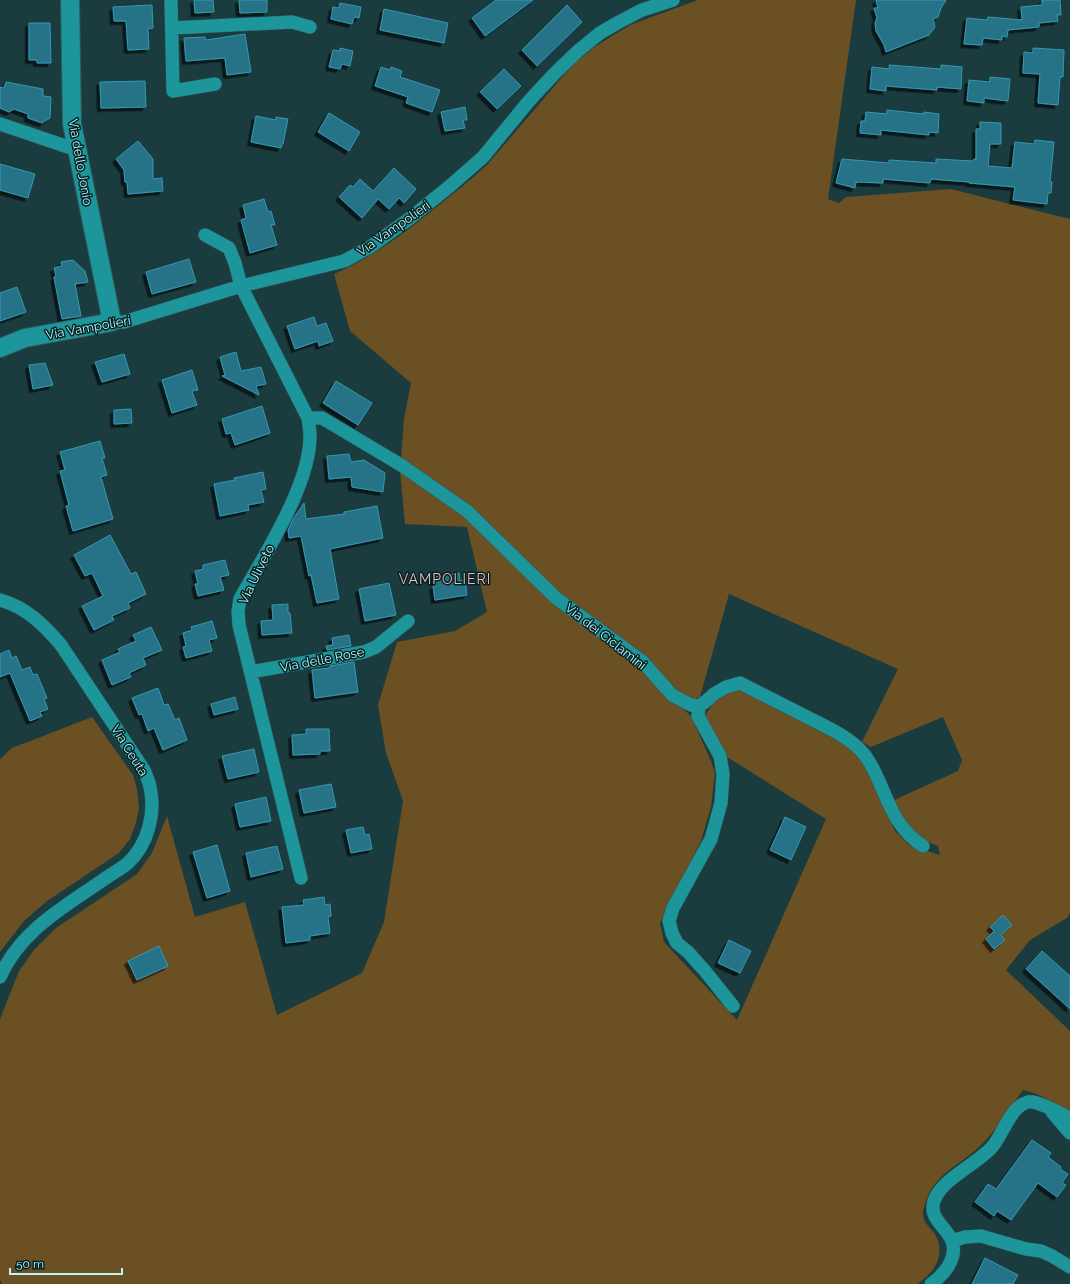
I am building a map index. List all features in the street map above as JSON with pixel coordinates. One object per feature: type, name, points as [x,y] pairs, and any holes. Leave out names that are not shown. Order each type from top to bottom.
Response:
[{"type":"street","name":"Via dello Jonio","points":[[70,0],[72,124],[112,322]]},
{"type":"street","points":[[171,0],[173,91],[215,84]]},
{"type":"street","name":"Via Vampolieri","points":[[0,348],[25,338],[112,322],[124,322],[241,286],[344,261],[370,247],[408,219],[484,157],[529,101],[555,73],[600,33],[642,10],[673,0]]},
{"type":"street","points":[[172,28],[292,22],[310,27]]},
{"type":"street","points":[[0,124],[77,150]]},
{"type":"street","name":"Via Uliveto","points":[[205,235],[229,248],[235,263],[241,286],[308,418],[310,436],[307,461],[296,495],[240,599],[238,611],[239,625],[302,878]]},
{"type":"street","name":"Via dei Ciclamini","points":[[308,418],[322,418],[401,465],[467,511],[556,598],[643,662],[672,695],[691,706],[699,706]]},
{"type":"street","name":"Via Ceuta","points":[[0,600],[11,603],[28,612],[45,627],[61,645],[144,770],[150,787],[152,811],[148,832],[142,845],[129,862],[30,933],[14,952],[0,977]]},
{"type":"street","name":"Via delle Rose","points":[[251,672],[364,652],[376,647],[408,620]]},
{"type":"street","points":[[733,1006],[705,971],[688,952],[677,943],[672,933],[669,921],[673,908],[711,839],[721,803],[723,774],[720,756],[698,716],[699,706],[720,690],[740,683],[821,724],[852,742],[863,752],[871,763],[889,804],[902,828],[911,838],[923,846]]},
{"type":"street","points":[[931,1284],[939,1278],[948,1267],[953,1254],[952,1241],[934,1216],[933,1202],[937,1194],[944,1186],[984,1155],[993,1146],[1014,1110],[1021,1105],[1030,1102],[1039,1103],[1070,1118]]},
{"type":"street","points":[[1050,1109],[1070,1133]]},
{"type":"street","points":[[952,1241],[965,1237],[980,1236],[1026,1249],[1041,1251],[1070,1267]]},
{"type":"shaded area","points":[[698,0],[856,0],[828,199],[839,203],[846,197],[951,189],[1070,219],[1070,913],[1067,918],[1030,940],[1006,970],[1070,1031],[1070,1112],[1041,1096],[1023,1090],[986,1140],[938,1181],[928,1196],[924,1207],[923,1218],[937,1238],[940,1252],[936,1264],[932,1270],[917,1284],[2,1284],[0,1280],[0,1019],[19,971],[34,950],[56,928],[137,874],[152,853],[167,816],[195,917],[245,902],[277,1015],[362,973],[384,922],[403,801],[386,753],[378,705],[397,642],[455,631],[487,612],[467,527],[405,524],[400,471],[468,517],[556,603],[643,667],[669,696],[691,716],[715,773],[711,807],[701,841],[660,923],[664,942],[737,1020],[826,819],[727,757],[711,736],[704,717],[716,699],[737,687],[852,746],[865,766],[895,831],[910,846],[940,855],[938,846],[919,838],[905,826],[892,801],[958,771],[962,760],[943,717],[871,747],[862,742],[898,669],[729,594],[700,697],[691,700],[676,693],[643,657],[557,593],[466,506],[401,460],[404,419],[411,383],[350,331],[334,274],[376,252],[402,234],[487,165],[563,76],[577,61],[596,46],[630,25]]},
{"type":"shaded area","points":[[92,717],[133,775],[137,789],[139,809],[130,839],[119,853],[47,901],[24,921],[0,952],[0,759],[12,748]]},
{"type":"building","points":[[194,0],[213,0],[214,12],[195,13]]},
{"type":"building","points":[[239,0],[267,0],[267,12],[240,13]]},
{"type":"building","points":[[496,0],[533,0],[485,36],[472,18]]},
{"type":"building","points":[[876,0],[946,0],[938,17],[933,19],[935,27],[929,35],[886,52],[884,45],[876,31],[875,23],[877,18],[874,8],[878,8]]},
{"type":"building","points":[[1042,0],[1060,0],[1061,15],[1057,15],[1058,21],[1039,23],[1039,27],[1008,30],[1007,37],[1002,36],[1002,40],[983,38],[982,45],[964,44],[967,18],[987,20],[988,17],[1022,20],[1021,7],[1042,5]]},
{"type":"building","points":[[340,3],[361,7],[359,18],[354,17],[352,24],[331,19],[333,7],[339,8]]},
{"type":"building","points":[[152,5],[153,28],[148,29],[149,49],[128,50],[126,21],[114,21],[113,7]]},
{"type":"building","points":[[567,5],[582,22],[537,66],[522,50]]},
{"type":"building","points":[[384,9],[448,23],[444,43],[380,30]]},
{"type":"building","points":[[29,23],[50,23],[51,63],[37,63],[37,60],[29,60]]},
{"type":"building","points":[[245,34],[251,72],[227,75],[225,58],[186,61],[184,38],[205,37],[206,40]]},
{"type":"building","points":[[340,48],[353,51],[350,66],[342,64],[340,69],[329,67],[333,50],[340,51]]},
{"type":"building","points":[[1033,48],[1064,50],[1063,77],[1060,77],[1058,105],[1038,103],[1040,74],[1023,73],[1024,52],[1033,53]]},
{"type":"building","points":[[889,65],[941,69],[941,65],[962,67],[961,89],[937,87],[937,90],[886,86],[886,91],[870,89],[872,67],[890,69]]},
{"type":"building","points":[[381,67],[390,70],[391,67],[402,71],[400,77],[440,90],[432,112],[406,103],[408,97],[375,86]]},
{"type":"building","points":[[504,69],[521,86],[497,109],[480,92]]},
{"type":"building","points":[[990,77],[1010,79],[1008,101],[984,98],[984,103],[967,101],[969,80],[990,82]]},
{"type":"building","points":[[145,81],[146,107],[101,108],[100,82]]},
{"type":"building","points":[[6,82],[43,89],[43,96],[51,97],[50,118],[42,123],[28,118],[28,114],[14,109],[9,112],[0,108],[0,87],[4,88]]},
{"type":"building","points":[[465,107],[467,120],[463,120],[465,128],[445,131],[441,112]]},
{"type":"building","points":[[887,110],[939,114],[938,133],[929,132],[929,135],[881,130],[881,135],[860,133],[861,121],[865,121],[866,112],[887,114]]},
{"type":"building","points":[[329,113],[360,132],[349,151],[318,132]]},
{"type":"building","points":[[256,116],[276,120],[276,117],[288,119],[281,148],[251,142]]},
{"type":"building","points":[[980,122],[1001,123],[1001,144],[990,144],[988,166],[1012,168],[1015,142],[1034,144],[1035,140],[1054,142],[1050,182],[1052,182],[1051,193],[1048,193],[1047,204],[1013,200],[1015,187],[969,182],[931,179],[930,183],[883,179],[883,183],[856,182],[855,188],[836,183],[842,159],[889,163],[889,160],[936,163],[936,159],[973,161],[976,159],[976,129],[980,129]]},
{"type":"building","points":[[138,141],[153,159],[153,179],[162,178],[163,191],[128,194],[124,170],[116,159]]},
{"type":"building","points":[[0,164],[35,174],[28,198],[0,190]]},
{"type":"building","points":[[394,168],[416,189],[404,203],[399,198],[389,209],[378,199],[362,218],[339,197],[350,185],[353,187],[360,179],[373,191]]},
{"type":"building","points":[[264,199],[268,212],[271,211],[275,225],[271,225],[277,245],[250,253],[241,220],[246,218],[243,205]]},
{"type":"building","points":[[189,259],[196,282],[152,294],[146,272]]},
{"type":"building","points":[[73,260],[85,271],[88,282],[75,284],[81,316],[62,319],[54,277],[56,276],[54,268],[62,266],[61,262]]},
{"type":"building","points":[[17,287],[26,312],[0,321],[0,293]]},
{"type":"building","points":[[314,317],[317,326],[326,323],[333,341],[319,346],[318,341],[295,349],[287,326]]},
{"type":"building","points":[[236,352],[241,371],[261,367],[266,384],[256,386],[259,395],[222,376],[225,375],[220,357]]},
{"type":"building","points":[[124,354],[130,374],[102,382],[95,362]]},
{"type":"building","points":[[45,363],[53,385],[33,389],[29,365]]},
{"type":"building","points":[[192,370],[198,390],[192,391],[197,405],[172,413],[162,380]]},
{"type":"building","points":[[336,381],[372,403],[358,425],[323,403]]},
{"type":"building","points":[[262,406],[270,433],[235,445],[231,433],[226,434],[222,419]]},
{"type":"building","points":[[131,409],[132,423],[114,424],[114,410]]},
{"type":"building","points":[[100,441],[105,458],[102,458],[107,475],[101,477],[113,519],[73,531],[66,506],[69,505],[60,471],[65,470],[60,452]]},
{"type":"building","points":[[349,454],[351,462],[364,460],[385,473],[383,492],[352,487],[351,477],[329,479],[327,456]]},
{"type":"building","points":[[263,472],[266,489],[261,490],[264,502],[248,505],[249,510],[220,516],[214,484]]},
{"type":"building","points":[[304,503],[306,519],[344,514],[344,512],[377,506],[383,538],[330,549],[339,599],[317,603],[311,575],[309,576],[301,536],[289,538],[288,530],[293,519]]},
{"type":"building","points":[[110,535],[131,574],[136,572],[146,594],[128,603],[130,608],[112,616],[114,620],[94,630],[82,606],[103,596],[92,573],[85,576],[74,555]]},
{"type":"building","points":[[225,560],[229,575],[220,577],[224,590],[198,596],[195,584],[198,584],[195,571],[203,569],[203,565]]},
{"type":"building","points":[[459,573],[460,581],[465,580],[467,595],[435,600],[433,586],[436,586],[434,577]]},
{"type":"building","points":[[389,583],[396,615],[365,621],[359,589]]},
{"type":"building","points":[[288,604],[288,613],[290,613],[292,633],[262,635],[261,621],[273,620],[272,605]]},
{"type":"building","points":[[212,621],[217,638],[209,640],[212,651],[186,658],[183,647],[186,646],[183,633],[192,630],[191,627]]},
{"type":"building","points":[[151,627],[162,650],[143,658],[146,665],[129,673],[131,677],[112,685],[102,660],[120,652],[118,649],[136,641],[133,635]]},
{"type":"building","points":[[349,635],[351,646],[327,650],[326,646],[333,645],[332,638]]},
{"type":"building","points":[[9,650],[12,658],[16,656],[22,670],[30,667],[33,675],[37,674],[47,698],[44,699],[48,709],[40,712],[42,716],[30,721],[10,673],[0,677],[0,654]]},
{"type":"building","points":[[354,662],[358,692],[315,698],[312,670],[330,668],[330,666]]},
{"type":"building","points":[[158,688],[164,705],[168,704],[175,720],[179,718],[187,740],[163,750],[154,728],[148,731],[142,714],[139,715],[132,698]]},
{"type":"building","points":[[235,697],[238,709],[214,715],[211,704]]},
{"type":"building","points":[[306,729],[329,729],[330,751],[320,751],[320,754],[293,755],[292,735],[306,734]]},
{"type":"building","points":[[254,749],[259,772],[228,779],[222,756]]},
{"type":"building","points":[[331,784],[336,807],[304,813],[299,790]]},
{"type":"building","points":[[266,797],[271,821],[240,827],[235,804]]},
{"type":"building","points":[[785,817],[806,827],[791,860],[770,850]]},
{"type":"building","points":[[363,827],[365,835],[369,834],[372,849],[351,853],[346,830]]},
{"type":"building","points":[[217,845],[230,891],[207,898],[193,852]]},
{"type":"building","points":[[277,846],[283,869],[251,877],[246,853]]},
{"type":"building","points":[[324,897],[325,905],[330,904],[331,916],[328,917],[330,933],[310,936],[310,940],[286,943],[282,907],[304,905],[303,900]]},
{"type":"building","points":[[1003,915],[1012,925],[1001,935],[1005,940],[994,949],[986,939],[994,931],[990,927]]},
{"type":"building","points":[[729,940],[751,951],[740,973],[718,963]]},
{"type":"building","points":[[159,946],[168,966],[137,980],[128,961]]},
{"type":"building","points":[[1042,951],[1070,976],[1070,1009],[1026,969]]},
{"type":"building","points":[[1032,1140],[1051,1153],[1048,1157],[1061,1167],[1060,1169],[1068,1174],[1062,1183],[1066,1185],[1057,1197],[1038,1183],[1011,1220],[997,1211],[994,1216],[975,1202],[988,1184],[996,1189]]},
{"type":"building","points":[[985,1258],[1018,1275],[1013,1284],[972,1284]]},
{"type":"district","name":"VAMPOLIERI","points":[[445,579]]}]
